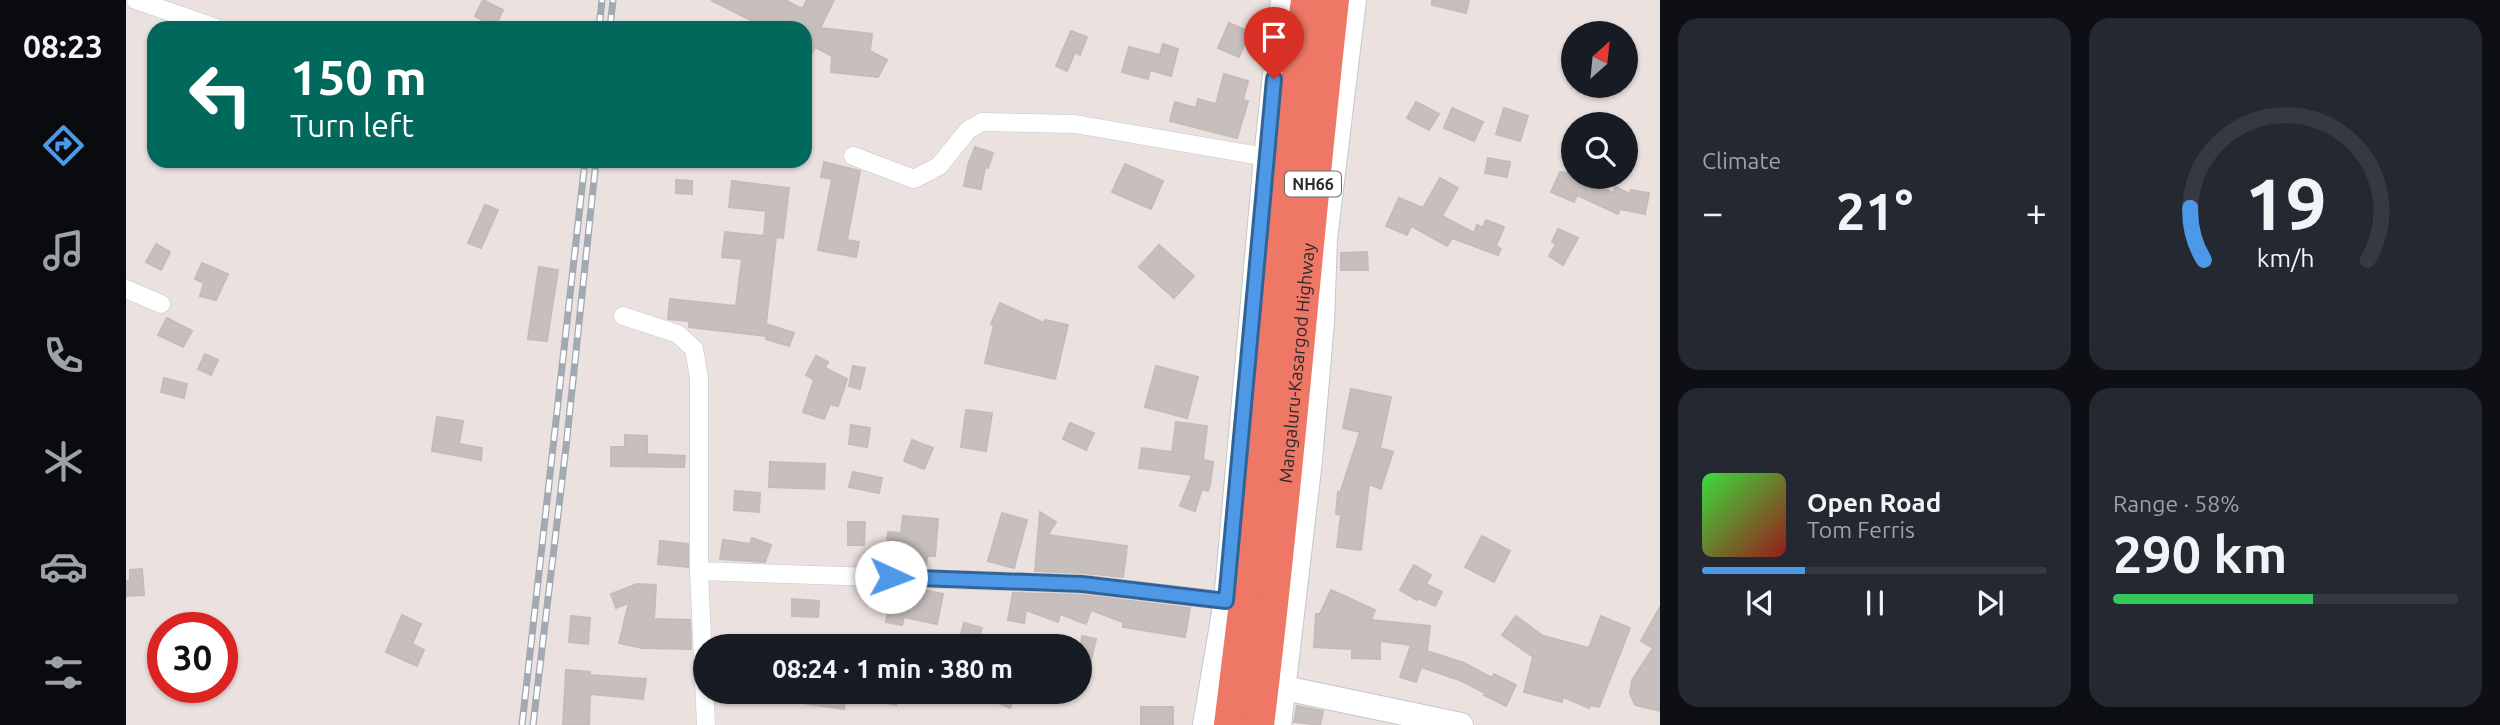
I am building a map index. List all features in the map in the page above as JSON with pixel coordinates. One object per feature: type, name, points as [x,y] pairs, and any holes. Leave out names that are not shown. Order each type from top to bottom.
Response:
[{"type":"highway","name":"Mangaluru-Kasargod Highway","points":[[1258,725],[1250,681],[1274,289],[1307,0]]},
{"type":"highway","name":"Mangaluru-Kasargod Highway","points":[[1230,725],[1250,681],[1333,0]]},
{"type":"street","points":[[136,0],[196,21]]},
{"type":"street","points":[[1279,725],[1250,681],[1226,601],[1266,157],[1283,0]]},
{"type":"street","points":[[1205,725],[1250,681],[1311,447],[1322,322],[1325,239],[1354,0]]},
{"type":"street","points":[[853,156],[914,178],[939,166],[968,130],[982,122],[1075,124],[1266,157]]},
{"type":"street","points":[[126,289],[161,304]]},
{"type":"street","points":[[623,316],[678,334],[694,349],[699,378],[699,571],[706,725]]},
{"type":"street","points":[[699,571],[1082,584],[1226,601]]},
{"type":"street","points":[[1250,681],[1461,725]]},
{"type":"building","points":[[483,0],[503,10],[498,21],[484,21],[475,16]]},
{"type":"building","points":[[711,0],[785,0],[802,9],[807,0],[834,0],[820,28],[872,34],[870,51],[887,60],[878,77],[831,72],[832,56],[815,47],[812,53],[812,21],[752,21]]},
{"type":"building","points":[[1432,0],[1469,0],[1466,13],[1432,5]]},
{"type":"building","points":[[1229,23],[1250,32],[1239,57],[1218,48]]},
{"type":"building","points":[[1071,31],[1087,37],[1080,55],[1075,52],[1067,71],[1056,66]]},
{"type":"building","points":[[1163,44],[1178,49],[1171,76],[1150,70],[1148,79],[1122,72],[1129,47],[1160,55]]},
{"type":"building","points":[[1224,74],[1248,81],[1243,100],[1248,101],[1237,138],[1170,121],[1175,102],[1196,108],[1198,99],[1216,104]]},
{"type":"building","points":[[1416,102],[1439,114],[1429,130],[1407,118]]},
{"type":"building","points":[[1452,108],[1483,122],[1474,141],[1444,128]]},
{"type":"building","points":[[1504,108],[1528,116],[1520,141],[1496,134]]},
{"type":"building","points":[[975,147],[993,153],[988,168],[985,167],[981,189],[964,186]]},
{"type":"building","points":[[1488,158],[1510,162],[1507,177],[1485,173]]},
{"type":"building","points":[[824,162],[860,171],[847,240],[859,242],[856,257],[818,250],[832,179],[821,177]]},
{"type":"building","points":[[1125,164],[1163,181],[1151,209],[1112,192]]},
{"type":"building","points":[[1560,172],[1561,189],[1604,189],[1613,193],[1615,189],[1620,189],[1630,194],[1631,190],[1649,193],[1645,214],[1620,209],[1618,214],[1577,195],[1574,202],[1551,192]]},
{"type":"building","points":[[1440,178],[1458,188],[1442,216],[1474,233],[1477,225],[1483,228],[1486,220],[1504,227],[1496,246],[1501,249],[1498,255],[1452,238],[1447,246],[1411,226],[1407,235],[1386,226],[1399,198],[1423,208]]},
{"type":"building","points":[[676,180],[692,181],[692,194],[676,193]]},
{"type":"building","points":[[732,181],[789,188],[783,238],[776,237],[766,324],[794,333],[789,346],[766,339],[767,336],[689,327],[689,321],[668,319],[670,299],[736,306],[742,259],[722,257],[725,232],[764,236],[766,211],[729,207]]},
{"type":"building","points":[[485,205],[498,210],[481,248],[468,243]]},
{"type":"building","points":[[1558,229],[1578,238],[1563,265],[1549,256],[1556,244],[1552,242]]},
{"type":"building","points":[[156,244],[170,252],[161,270],[146,262]]},
{"type":"building","points":[[1159,245],[1194,276],[1174,298],[1139,267]]},
{"type":"building","points":[[1367,252],[1368,270],[1341,270],[1341,253]]},
{"type":"building","points":[[202,263],[228,274],[216,300],[200,296],[204,283],[195,279]]},
{"type":"building","points":[[539,267],[558,270],[547,341],[528,339]]},
{"type":"building","points":[[1000,303],[1044,323],[1045,320],[1068,325],[1055,379],[985,363],[994,325],[991,324]]},
{"type":"building","points":[[167,318],[192,331],[183,347],[158,335]]},
{"type":"building","points":[[205,354],[218,360],[211,375],[198,369]]},
{"type":"building","points":[[816,356],[828,362],[825,368],[847,379],[838,406],[830,404],[824,419],[803,412],[814,380],[806,375]]},
{"type":"building","points":[[853,366],[865,368],[860,389],[849,386]]},
{"type":"building","points":[[1156,366],[1198,377],[1187,418],[1145,407]]},
{"type":"building","points":[[164,378],[187,384],[184,398],[161,392]]},
{"type":"building","points":[[1351,389],[1391,397],[1380,448],[1393,452],[1381,489],[1369,484],[1361,550],[1337,547],[1341,515],[1336,514],[1338,492],[1340,493],[1360,432],[1343,428]]},
{"type":"building","points":[[966,410],[992,413],[986,451],[961,447]]},
{"type":"building","points":[[437,417],[463,421],[459,444],[482,448],[481,460],[432,451]]},
{"type":"building","points":[[1176,422],[1207,426],[1203,460],[1213,462],[1210,485],[1208,491],[1202,489],[1195,511],[1180,506],[1192,475],[1139,468],[1142,448],[1172,452]]},
{"type":"building","points":[[1070,423],[1094,433],[1086,450],[1063,439]]},
{"type":"building","points":[[851,425],[870,428],[867,447],[849,444]]},
{"type":"building","points":[[625,435],[647,436],[647,454],[685,456],[684,467],[611,466],[611,447],[625,447]]},
{"type":"building","points":[[912,440],[933,448],[924,469],[904,461]]},
{"type":"building","points":[[770,462],[825,464],[824,489],[769,487]]},
{"type":"building","points":[[853,472],[882,478],[879,493],[849,487]]},
{"type":"building","points":[[735,491],[760,493],[759,512],[734,510]]},
{"type":"building","points":[[1040,512],[1056,522],[1048,535],[1127,546],[1123,577],[1035,571]]},
{"type":"building","points":[[1002,513],[1027,520],[1014,568],[988,561]]},
{"type":"building","points":[[903,516],[938,519],[935,556],[927,556],[926,566],[885,562],[888,532],[901,533]]},
{"type":"building","points":[[848,522],[865,522],[864,545],[848,545]]},
{"type":"building","points":[[1482,536],[1510,551],[1494,582],[1465,567]]},
{"type":"building","points":[[752,538],[771,545],[765,562],[720,559],[723,540],[750,544]]},
{"type":"building","points":[[660,541],[688,544],[688,567],[658,564]]},
{"type":"building","points":[[1414,565],[1431,575],[1426,584],[1442,592],[1435,606],[1400,590]]},
{"type":"building","points":[[142,569],[144,595],[126,596],[126,581],[130,581],[130,570]]},
{"type":"building","points":[[637,584],[656,585],[654,619],[690,620],[691,649],[642,648],[619,643],[629,603],[616,608],[611,594]]},
{"type":"building","points":[[893,589],[943,594],[937,624],[904,617],[902,625],[886,622]]},
{"type":"building","points":[[1331,590],[1375,610],[1371,620],[1430,626],[1427,651],[1464,663],[1492,678],[1494,674],[1516,685],[1506,706],[1462,681],[1421,667],[1416,682],[1400,677],[1411,645],[1380,641],[1380,659],[1352,658],[1352,649],[1314,647],[1316,614],[1320,614]]},
{"type":"building","points":[[1013,593],[1081,595],[1190,608],[1185,637],[1123,627],[1123,622],[1091,610],[1086,624],[1060,614],[1058,622],[1026,610],[1024,623],[1008,620]]},
{"type":"building","points":[[792,599],[819,601],[818,617],[792,616]]},
{"type":"building","points":[[1660,607],[1660,711],[1635,705],[1630,693],[1632,680],[1653,648],[1641,641]]},
{"type":"building","points":[[402,615],[421,624],[412,644],[424,650],[417,666],[386,652]]},
{"type":"building","points":[[571,616],[590,618],[588,644],[569,642]]},
{"type":"building","points":[[1516,616],[1543,636],[1589,648],[1601,616],[1630,628],[1599,707],[1590,705],[1589,708],[1563,697],[1562,702],[1524,692],[1533,657],[1502,635]]},
{"type":"building","points":[[964,623],[982,628],[980,634],[961,634]]},
{"type":"building","points":[[1092,638],[1096,639],[1092,656]]},
{"type":"building","points":[[566,670],[590,672],[590,675],[646,679],[643,699],[590,694],[589,725],[563,725]]},
{"type":"building","points":[[809,704],[845,704],[844,709]]},
{"type":"building","points":[[1297,706],[1323,711],[1320,725],[1294,722]]},
{"type":"building","points":[[1141,707],[1173,707],[1173,725],[1141,725]]},
{"type":"railway","points":[[600,21],[602,0]]},
{"type":"railway","points":[[611,21],[613,0]]},
{"type":"railway","points":[[522,725],[584,168]]},
{"type":"railway","points":[[533,725],[595,168]]},
{"type":"route","points":[[891,577],[1082,584],[1226,601],[1274,79]]}]
